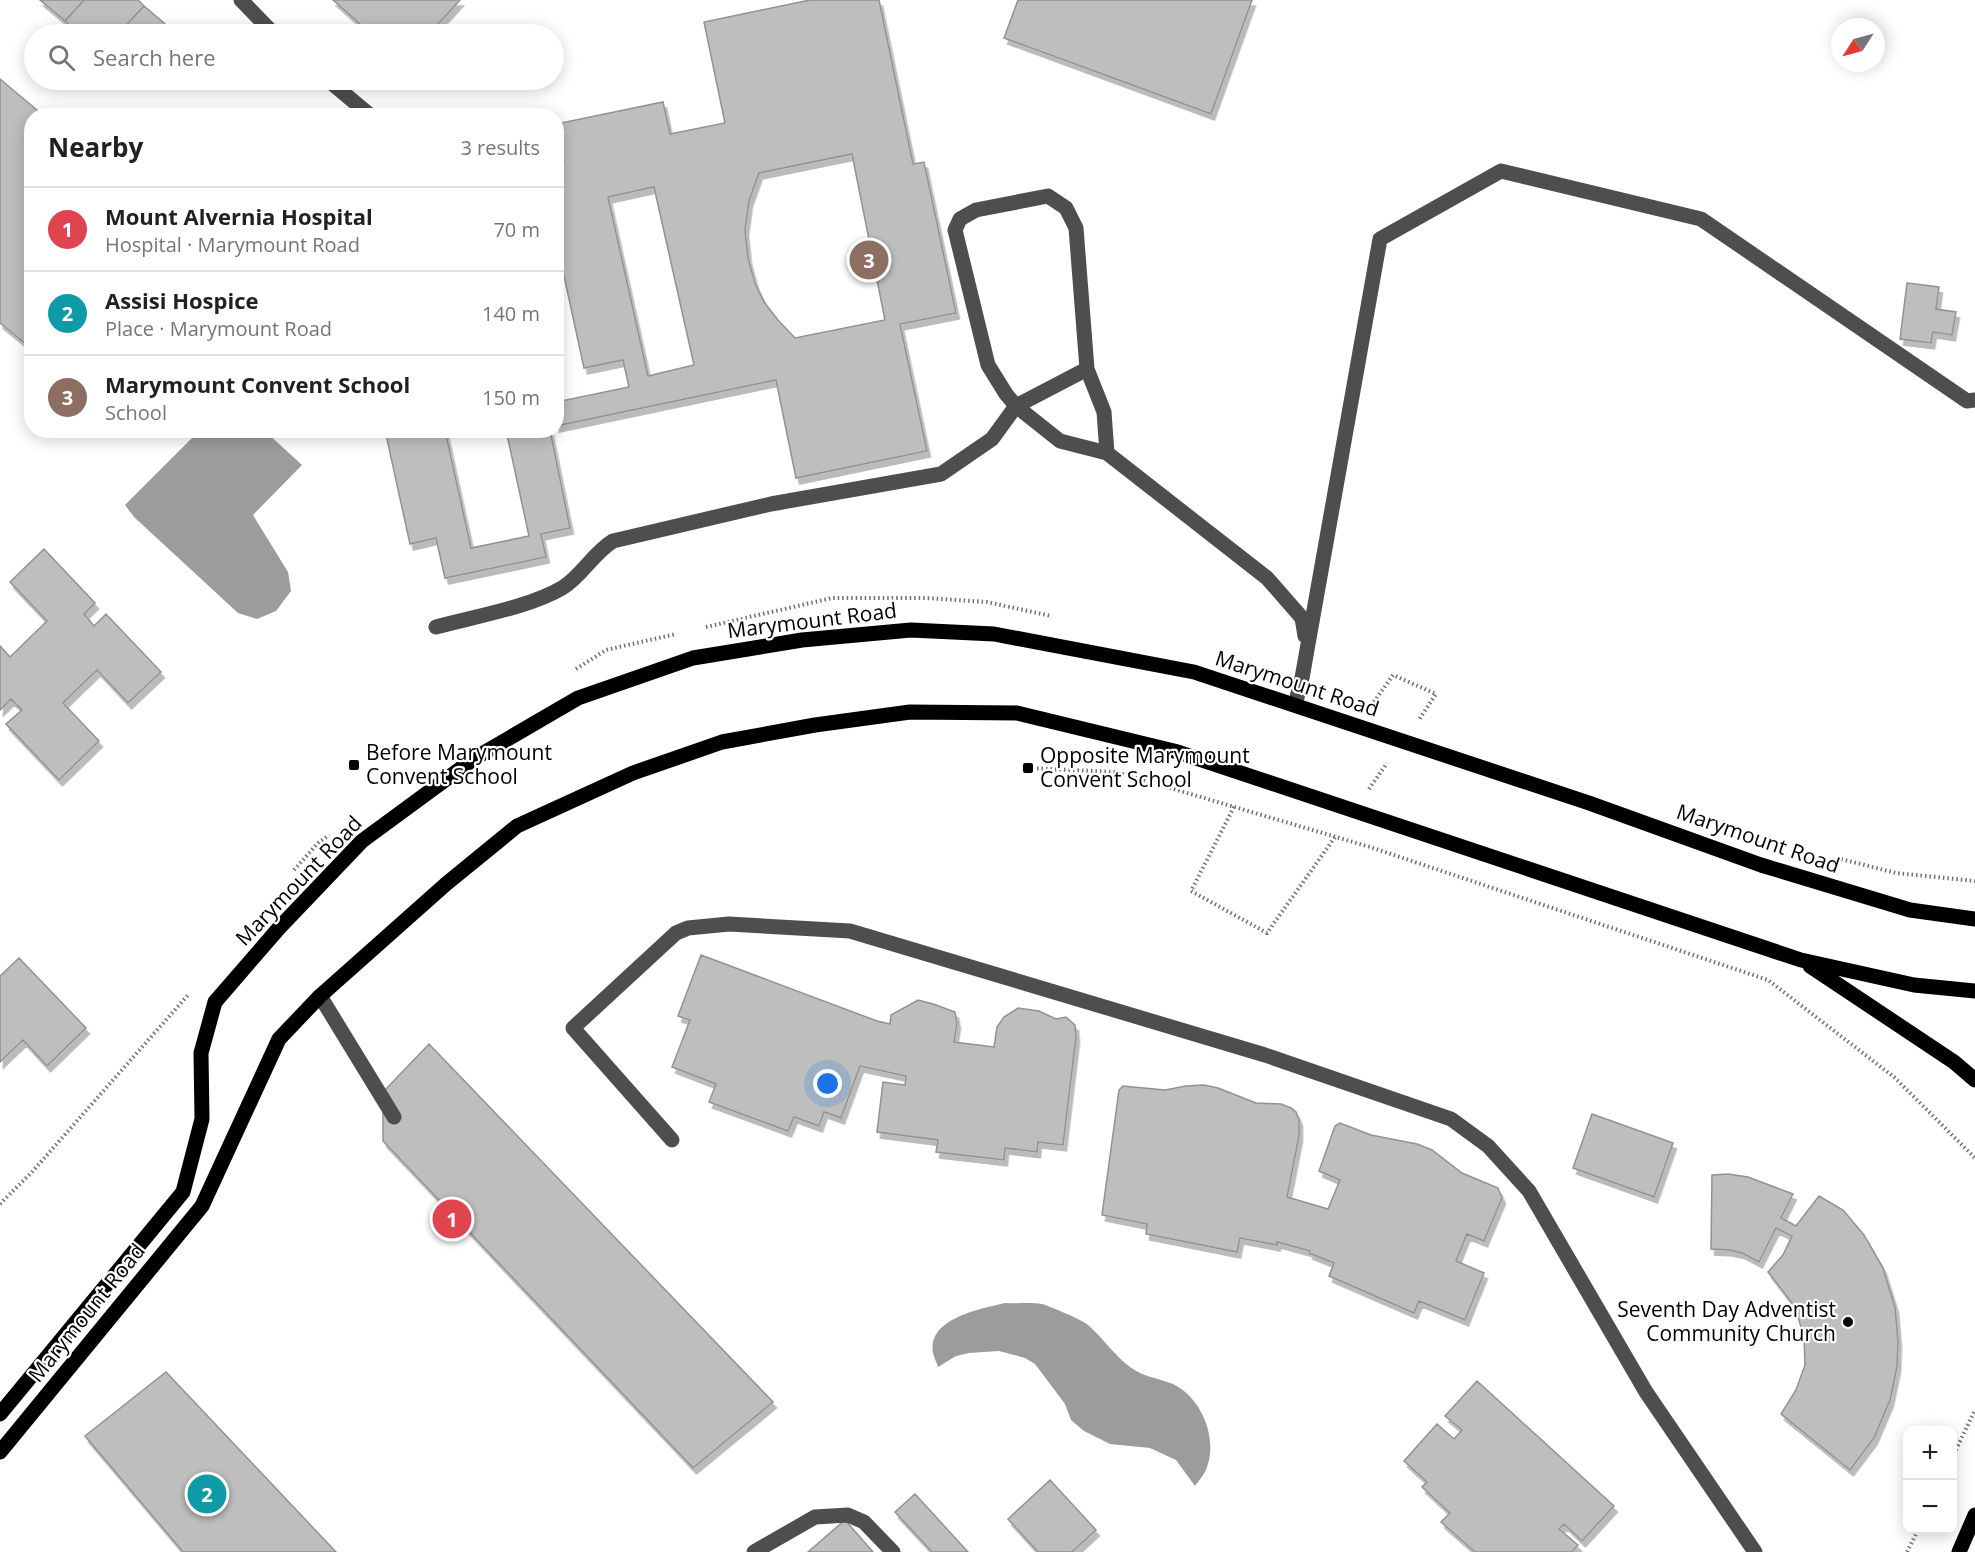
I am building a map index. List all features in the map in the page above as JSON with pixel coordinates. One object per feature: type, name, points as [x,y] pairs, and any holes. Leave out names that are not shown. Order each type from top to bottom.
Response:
[{"type":"main road","name":"Marymount Road","points":[[0,1414],[183,1192],[202,1119],[201,1053],[215,1002],[279,928],[362,841],[475,758],[578,698],[693,658],[802,640],[911,630],[994,634],[1194,672],[1589,803],[1761,865],[1910,910],[1975,919]]},
{"type":"main road","name":"Marymount Road","points":[[0,1452],[202,1206],[279,1039],[320,996],[446,884],[518,826],[633,773],[722,742],[815,725],[910,712],[1017,713],[1178,752],[1802,960],[1914,985],[1975,991]]},
{"type":"main road","points":[[1802,960],[1954,1062],[1975,1080]]},
{"type":"main road","points":[[1959,1552],[1975,1515]]},
{"type":"street","points":[[241,0],[264,24]]},
{"type":"street","points":[[340,90],[361,108]]},
{"type":"street","points":[[1295,705],[1380,239],[1501,171],[1701,219],[1967,401],[1975,400]]},
{"type":"street","points":[[1107,453],[1104,412],[1087,369],[1076,228],[1066,208],[1048,196],[976,210],[960,219],[955,230],[988,365],[1006,394],[1016,406],[1060,441],[1107,453],[1267,578],[1302,618],[1307,646]]},
{"type":"street","points":[[436,627],[542,598],[563,587],[600,549],[613,541],[771,504],[941,474],[992,439],[1016,406],[1087,369]]},
{"type":"street","points":[[672,1140],[573,1028],[676,933],[688,928],[729,924],[850,931],[1265,1055],[1451,1119],[1488,1146],[1529,1191],[1646,1392],[1755,1552]]},
{"type":"street","points":[[320,996],[394,1117]]},
{"type":"street","points":[[754,1552],[815,1517],[848,1515],[864,1522],[893,1552]]},
{"type":"path","points":[[696,629],[831,598],[927,598],[987,602],[1053,616]]},
{"type":"path","points":[[567,675],[606,650],[685,632]]},
{"type":"path","points":[[1374,702],[1394,675],[1436,694]]},
{"type":"path","points":[[1364,699],[1385,706]]},
{"type":"path","points":[[1418,717],[1429,721]]},
{"type":"path","points":[[1028,768],[1116,772],[1370,847],[1768,980],[1894,1077],[1975,1158]]},
{"type":"path","points":[[1234,807],[1191,891],[1267,933]]},
{"type":"path","points":[[287,879],[318,843],[337,830]]},
{"type":"path","points":[[1833,857],[1896,873],[1975,881]]},
{"type":"path","points":[[0,1203],[32,1172],[194,988]]},
{"type":"path","points":[[1957,1449],[1975,1410]]},
{"type":"path","points":[[1907,1552],[1916,1534]]},
{"type":"shaded area","points":[[192,438],[273,438],[302,465],[253,515],[288,572],[291,591],[276,611],[257,619],[238,613],[134,517],[125,505]]},
{"type":"shaded area","points":[[1005,1303],[1042,1304],[1080,1320],[1130,1367],[1145,1375],[1173,1384],[1192,1398],[1205,1420],[1210,1444],[1210,1456],[1206,1470],[1195,1486],[1176,1460],[1150,1448],[1110,1444],[1084,1431],[1071,1420],[1065,1404],[1035,1364],[1025,1358],[999,1351],[969,1353],[956,1356],[938,1367],[933,1353],[933,1341],[938,1331],[958,1317]]},
{"type":"building","points":[[40,0],[84,0],[65,21]]},
{"type":"building","points":[[84,0],[138,0],[144,6],[127,24],[68,24],[65,21]]},
{"type":"building","points":[[333,0],[460,0],[438,24],[360,24]]},
{"type":"building","points":[[810,0],[879,0],[913,164],[924,162],[956,313],[900,324],[927,451],[796,478],[776,380],[564,424],[564,400],[629,387],[623,360],[584,368],[564,276],[564,122],[663,102],[670,134],[725,123],[704,22]],"holes":[[[852,154],[885,320],[795,338],[778,320],[764,302],[755,283],[748,258],[745,230],[749,201],[759,173]],[[654,187],[694,365],[648,376],[608,197]]]},
{"type":"building","points":[[1018,0],[1252,0],[1211,114],[1004,38]]},
{"type":"building","points":[[144,6],[165,24],[127,24]]},
{"type":"building","points":[[0,79],[34,108],[24,108],[24,342],[0,323]]},
{"type":"building","points":[[1907,283],[1939,287],[1936,309],[1956,312],[1952,335],[1933,332],[1931,343],[1900,339]]},
{"type":"building","points":[[387,438],[447,438],[471,548],[529,536],[508,438],[552,438],[570,528],[541,534],[546,557],[445,578],[436,538],[410,544]]},
{"type":"building","points":[[44,549],[95,603],[84,614],[94,626],[106,614],[161,672],[128,703],[97,670],[63,703],[99,741],[59,780],[6,724],[22,710],[11,699],[0,710],[0,646],[10,657],[47,621],[10,582]]},
{"type":"building","points":[[701,955],[890,1024],[891,1015],[918,1000],[933,1004],[955,1012],[957,1023],[954,1042],[994,1047],[997,1027],[1004,1017],[1018,1008],[1039,1011],[1056,1019],[1066,1017],[1075,1025],[1076,1037],[1063,1145],[1038,1142],[1037,1152],[1005,1148],[1004,1160],[936,1152],[938,1140],[877,1132],[883,1082],[905,1085],[906,1076],[860,1066],[841,1118],[824,1112],[819,1126],[794,1117],[788,1131],[709,1102],[716,1084],[672,1067],[690,1020],[678,1016]]},
{"type":"building","points":[[19,958],[86,1028],[47,1066],[23,1040],[0,1062],[0,976]]},
{"type":"building","points":[[429,1044],[773,1402],[693,1468],[383,1141],[383,1092]]},
{"type":"building","points":[[1204,1085],[1256,1103],[1281,1104],[1296,1112],[1299,1120],[1299,1136],[1287,1197],[1328,1209],[1340,1180],[1319,1171],[1335,1126],[1340,1123],[1371,1135],[1417,1144],[1432,1150],[1462,1173],[1498,1188],[1502,1198],[1484,1241],[1467,1234],[1456,1261],[1484,1273],[1465,1320],[1419,1301],[1414,1313],[1329,1276],[1334,1263],[1309,1253],[1310,1251],[1277,1242],[1277,1245],[1240,1238],[1237,1252],[1146,1234],[1147,1224],[1102,1215],[1119,1090],[1123,1086],[1165,1090]]},
{"type":"building","points":[[1592,1114],[1673,1143],[1654,1197],[1573,1168]]},
{"type":"building","name":"Seventh Day Adventist Community Church","points":[[1728,1174],[1748,1177],[1793,1194],[1781,1218],[1796,1226],[1819,1196],[1843,1210],[1864,1235],[1883,1268],[1895,1307],[1898,1341],[1897,1367],[1890,1400],[1874,1438],[1850,1470],[1781,1414],[1796,1390],[1805,1365],[1804,1337],[1795,1307],[1768,1272],[1783,1255],[1792,1236],[1776,1228],[1759,1262],[1742,1253],[1711,1249],[1712,1175]]},
{"type":"building","points":[[166,1372],[336,1552],[183,1552],[85,1436]]},
{"type":"building","points":[[1477,1381],[1614,1506],[1582,1541],[1564,1524],[1559,1529],[1578,1545],[1572,1552],[1475,1552],[1441,1522],[1450,1513],[1422,1487],[1427,1482],[1404,1461],[1437,1424],[1454,1439],[1462,1430],[1445,1416]]},
{"type":"building","points":[[1050,1480],[1096,1530],[1072,1552],[1038,1552],[1008,1519]]},
{"type":"building","points":[[915,1494],[968,1552],[932,1552],[895,1512]]},
{"type":"building","points":[[845,1520],[873,1552],[808,1552]]},
{"type":"place","name":"Marymount Convent School","points":[[869,260]]},
{"type":"place","name":"Before Marymount Convent School","points":[[354,765]]},
{"type":"place","name":"Opposite Marymount Convent School","points":[[1028,768]]},
{"type":"place","name":"Mount Alvernia Hospital","points":[[452,1219]]},
{"type":"place","name":"Seventh Day Adventist Community Church","points":[[1848,1322]]},
{"type":"place","name":"Assisi Hospice","points":[[207,1494]]}]
